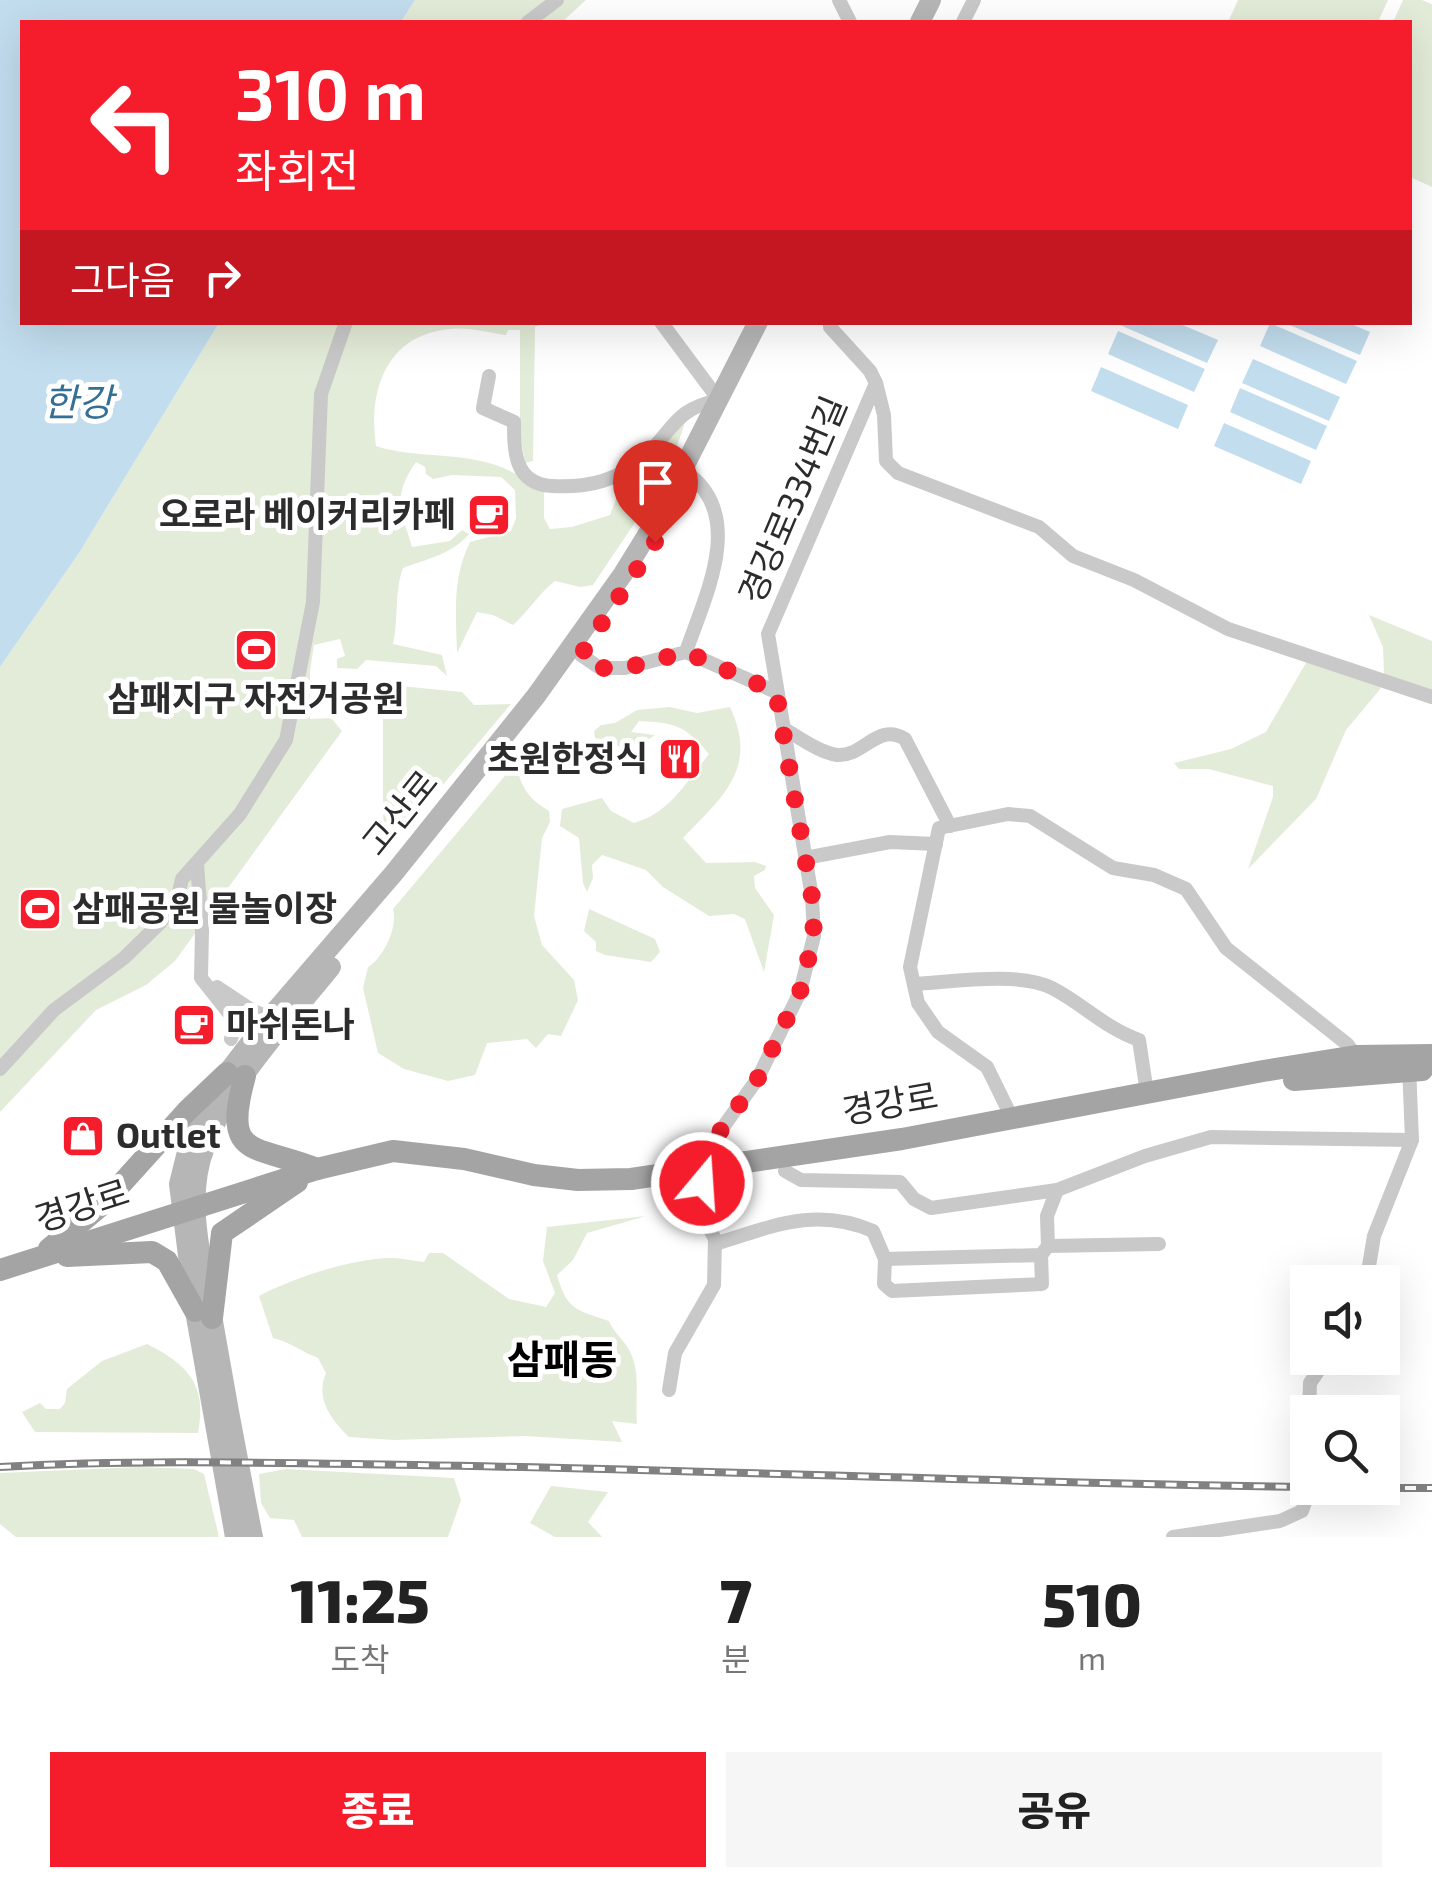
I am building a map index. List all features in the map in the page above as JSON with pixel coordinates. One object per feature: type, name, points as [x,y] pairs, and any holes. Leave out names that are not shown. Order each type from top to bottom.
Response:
[{"type":"main road","name":"경강로","points":[[704,1176],[784,1171],[1205,1094],[1416,1065],[1432,1055]]},
{"type":"main road","name":"경강로","points":[[0,1270],[317,1168],[359,1159],[464,1172],[555,1192],[599,1194],[1356,1056],[1416,1065]]},
{"type":"main road","points":[[236,1074],[237,1126],[242,1142],[259,1152],[286,1156],[317,1168]]},
{"type":"main road","points":[[39,1258],[105,1202],[186,1111],[236,1074]]},
{"type":"main road","points":[[204,1315],[222,1233],[317,1168]]},
{"type":"main road","points":[[39,1258],[152,1252],[167,1261],[204,1315]]},
{"type":"street","points":[[531,20],[557,0]]},
{"type":"street","points":[[0,1069],[71,995],[124,958],[160,923],[177,900],[182,879],[240,814],[286,740],[313,602],[321,394],[345,325]]},
{"type":"street","points":[[489,376],[483,408],[514,422],[514,458],[524,476],[545,486],[586,488],[645,457],[676,419],[695,405],[719,400],[663,325]]},
{"type":"street","name":"고산로","points":[[234,1537],[189,1209],[204,1149],[236,1074],[270,1017],[536,696],[623,574],[660,514],[756,325]]},
{"type":"street","name":"고산로","points":[[236,1074],[515,742],[581,655],[652,547],[767,325]]},
{"type":"street","points":[[831,325],[837,338],[876,383]]},
{"type":"street","name":"경강로334번길","points":[[704,1176],[714,1140],[758,1078],[800,992],[814,936],[768,634],[876,383]]},
{"type":"street","name":"경강로334번길","points":[[876,383],[884,415],[886,461],[898,473],[1039,527],[1073,556],[1134,580],[1228,629],[1432,697]]},
{"type":"street","points":[[686,652],[711,577],[720,528],[707,489],[691,476]]},
{"type":"street","points":[[581,655],[600,668],[625,668],[686,652],[776,692]]},
{"type":"street","points":[[784,729],[835,755],[850,752],[882,734],[896,733],[905,738],[950,826]]},
{"type":"street","points":[[1012,1118],[987,1067],[938,1032],[918,1003],[910,967],[939,828],[1008,814],[1030,816],[1113,868],[1154,875],[1186,889],[1226,948],[1347,1044],[1356,1056]]},
{"type":"street","points":[[805,858],[890,842],[936,844]]},
{"type":"street","points":[[197,864],[202,930],[200,978],[236,1022],[231,1039]]},
{"type":"street","points":[[202,930],[207,944],[207,972],[215,986],[253,1011],[270,1017]]},
{"type":"street","points":[[914,984],[1029,980],[1052,988],[1116,1032],[1138,1040],[1147,1092]]},
{"type":"street","points":[[1369,1265],[1374,1236],[1412,1140],[1416,1065]]},
{"type":"street","points":[[784,1171],[801,1180],[900,1182],[914,1199],[931,1208],[1057,1190],[1145,1156],[1211,1137],[1412,1140]]},
{"type":"street","points":[[669,1390],[675,1352],[714,1285],[715,1244],[701,1213],[704,1176]]},
{"type":"street","points":[[715,1244],[797,1219],[818,1218],[872,1231],[885,1259],[884,1284],[892,1290],[1042,1284],[1047,1216],[1057,1190]]},
{"type":"street","points":[[885,1259],[1159,1244]]},
{"type":"street","name":"고산로","points":[[204,1315],[252,1537]]},
{"type":"street","points":[[1173,1537],[1280,1521],[1302,1510],[1304,1505]]},
{"type":"green space","points":[[415,0],[586,0],[564,20],[402,20]]},
{"type":"green space","points":[[1238,0],[1388,0],[1379,20],[1229,20]]},
{"type":"green space","points":[[1403,0],[1432,4],[1432,187],[1412,178],[1412,20],[1394,20]]},
{"type":"green space","points":[[218,325],[539,325],[535,327],[533,461],[525,463],[520,434],[520,330],[508,330],[506,335],[451,329],[411,342],[386,369],[379,386],[374,425],[376,446],[485,462],[549,489],[544,493],[544,518],[550,529],[572,527],[610,515],[621,475],[685,422],[658,484],[593,585],[580,587],[555,581],[513,625],[477,612],[457,653],[456,596],[464,555],[470,542],[511,531],[516,518],[515,490],[501,477],[452,475],[433,479],[416,462],[401,495],[412,547],[450,541],[462,530],[469,534],[447,551],[403,568],[393,644],[442,655],[447,676],[436,666],[366,660],[357,669],[337,668],[337,659],[345,656],[340,639],[314,645],[310,719],[331,718],[342,731],[175,961],[146,985],[96,1010],[0,1112],[0,667],[79,553]]},
{"type":"green space","points":[[1369,615],[1432,641],[1432,691],[1384,674],[1383,647]]},
{"type":"green space","points":[[1307,661],[1368,679],[1381,688],[1346,730],[1316,799],[1248,869],[1273,797],[1273,786],[1209,769],[1179,769],[1174,763],[1231,749],[1266,732]]},
{"type":"green space","points":[[400,686],[462,692],[474,705],[511,704],[393,844],[386,843],[383,815],[383,700],[387,690]]},
{"type":"green space","points":[[670,707],[697,713],[730,707],[738,729],[738,765],[732,780],[683,838],[706,863],[755,862],[766,866],[754,876],[755,888],[774,915],[764,972],[745,919],[734,914],[709,916],[663,887],[646,870],[602,855],[592,865],[593,878],[587,892],[579,838],[560,826],[562,809],[602,798],[611,811],[634,823],[658,812],[676,795],[709,754],[686,731],[639,721],[631,732],[655,735],[639,745],[626,747],[595,738],[594,731],[637,710]]},
{"type":"green space","points":[[517,768],[528,793],[549,811],[550,822],[542,838],[534,916],[542,945],[574,980],[578,1000],[561,1036],[548,1034],[536,1048],[527,1039],[487,1043],[475,1075],[448,1081],[404,1069],[378,1053],[363,988],[368,967],[388,941],[393,909],[509,771]]},
{"type":"green space","points":[[589,909],[655,939],[660,952],[651,962],[596,951],[596,942],[584,931]]},
{"type":"green space","points":[[646,1216],[587,1233],[573,1260],[557,1275],[569,1302],[609,1321],[632,1356],[637,1380],[637,1424],[612,1421],[622,1442],[525,1436],[394,1440],[349,1437],[327,1408],[322,1391],[326,1373],[318,1358],[273,1338],[259,1296],[342,1265],[392,1258],[424,1262],[429,1253],[443,1253],[509,1299],[546,1307],[555,1293],[543,1261],[547,1227]]},
{"type":"green space","points":[[147,1344],[173,1360],[191,1378],[200,1402],[198,1433],[35,1432],[22,1412],[40,1403],[46,1409],[60,1409],[67,1389],[102,1361]]},
{"type":"green space","points":[[139,1467],[194,1469],[204,1474],[219,1537],[16,1537],[0,1524],[0,1473]]},
{"type":"green space","points":[[286,1469],[454,1478],[461,1500],[448,1537],[302,1537],[294,1520],[270,1518],[261,1503],[259,1474]]},
{"type":"green space","points":[[551,1486],[608,1492],[588,1522],[602,1537],[555,1537],[530,1523]]},
{"type":"water","name":"한강","points":[[0,0],[415,0],[402,20],[20,20],[20,325],[218,325],[79,553],[0,667]]},
{"type":"water","points":[[1120,325],[1183,325],[1218,340],[1207,363]]},
{"type":"water","points":[[1269,325],[1275,325],[1357,361],[1346,384],[1260,346]]},
{"type":"water","points":[[1290,325],[1354,325],[1370,332],[1360,355]]},
{"type":"water","points":[[1118,331],[1205,369],[1194,392],[1108,354]]},
{"type":"water","points":[[1253,359],[1340,397],[1329,421],[1242,383]]},
{"type":"water","points":[[1101,367],[1188,405],[1178,429],[1091,391]]},
{"type":"water","points":[[1240,388],[1327,426],[1316,450],[1230,412]]},
{"type":"water","points":[[1224,423],[1311,461],[1301,484],[1214,446]]},
{"type":"railway","points":[[0,1467],[312,1463],[1290,1487]]},
{"type":"railway","points":[[1400,1488],[1432,1488]]},
{"type":"place","name":"오로라 베이커리카페","points":[[489,515]]},
{"type":"place","name":"삼패지구 자전거공원","points":[[256,650]]},
{"type":"place","name":"초원한정식","points":[[680,759]]},
{"type":"place","name":"삼패공원 물놀이장","points":[[40,909]]},
{"type":"place","name":"마쉬돈나","points":[[194,1025]]},
{"type":"place","name":"Outlet","points":[[83,1136]]},
{"type":"district","name":"삼패동","points":[[562,1360]]},
{"type":"route","points":[[655,542],[581,655],[600,668],[625,668],[686,652],[776,692],[812,897],[814,936],[800,992],[758,1078],[714,1140],[702,1183]]}]
